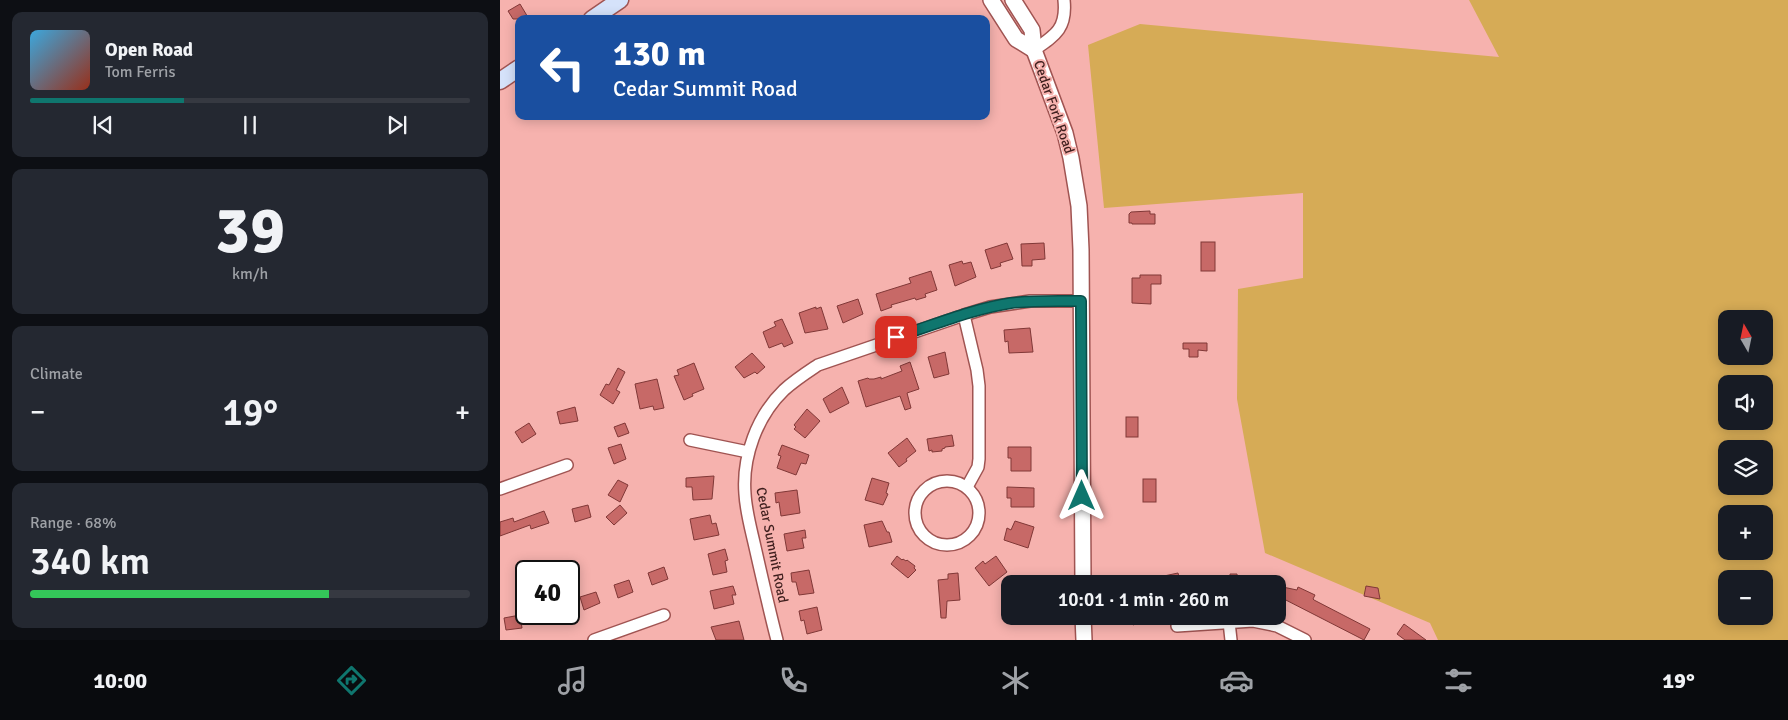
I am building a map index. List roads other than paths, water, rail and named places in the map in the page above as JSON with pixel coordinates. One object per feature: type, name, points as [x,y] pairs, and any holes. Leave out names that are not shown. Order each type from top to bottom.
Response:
[{"type":"main road","points":[[598,15],[620,0]]},
{"type":"main road","points":[[500,81],[515,71]]},
{"type":"street","name":"Cedar Fork Road","points":[[992,0],[1016,39],[1034,50]]},
{"type":"street","name":"Cedar Fork Road","points":[[1013,0],[1032,30],[1034,50],[1065,133],[1071,158],[1080,221],[1083,575]]},
{"type":"street","name":"Cedar Fork Road","points":[[1034,50],[1052,38],[1062,26],[1065,13],[1064,0]]},
{"type":"street","name":"Cedar Summit Road","points":[[777,640],[746,503],[745,477],[748,452],[761,422],[771,405],[784,390],[812,369],[846,354],[964,315],[1011,303],[1081,301]]},
{"type":"street","points":[[964,315],[977,370],[979,400],[978,467],[967,487]]},
{"type":"street","points":[[690,440],[748,452]]},
{"type":"street","points":[[500,489],[567,465]]},
{"type":"street","points":[[940,481],[954,481],[967,487],[979,505],[979,519],[968,538],[955,544],[941,544],[922,533],[916,520],[916,506],[922,493],[940,481]]},
{"type":"street","points":[[594,640],[664,615]]},
{"type":"street","points":[[1083,625],[1084,640]]},
{"type":"street","points":[[1177,626],[1190,625]]},
{"type":"street","points":[[1229,625],[1231,640]]},
{"type":"street","points":[[1271,625],[1306,640]]}]
